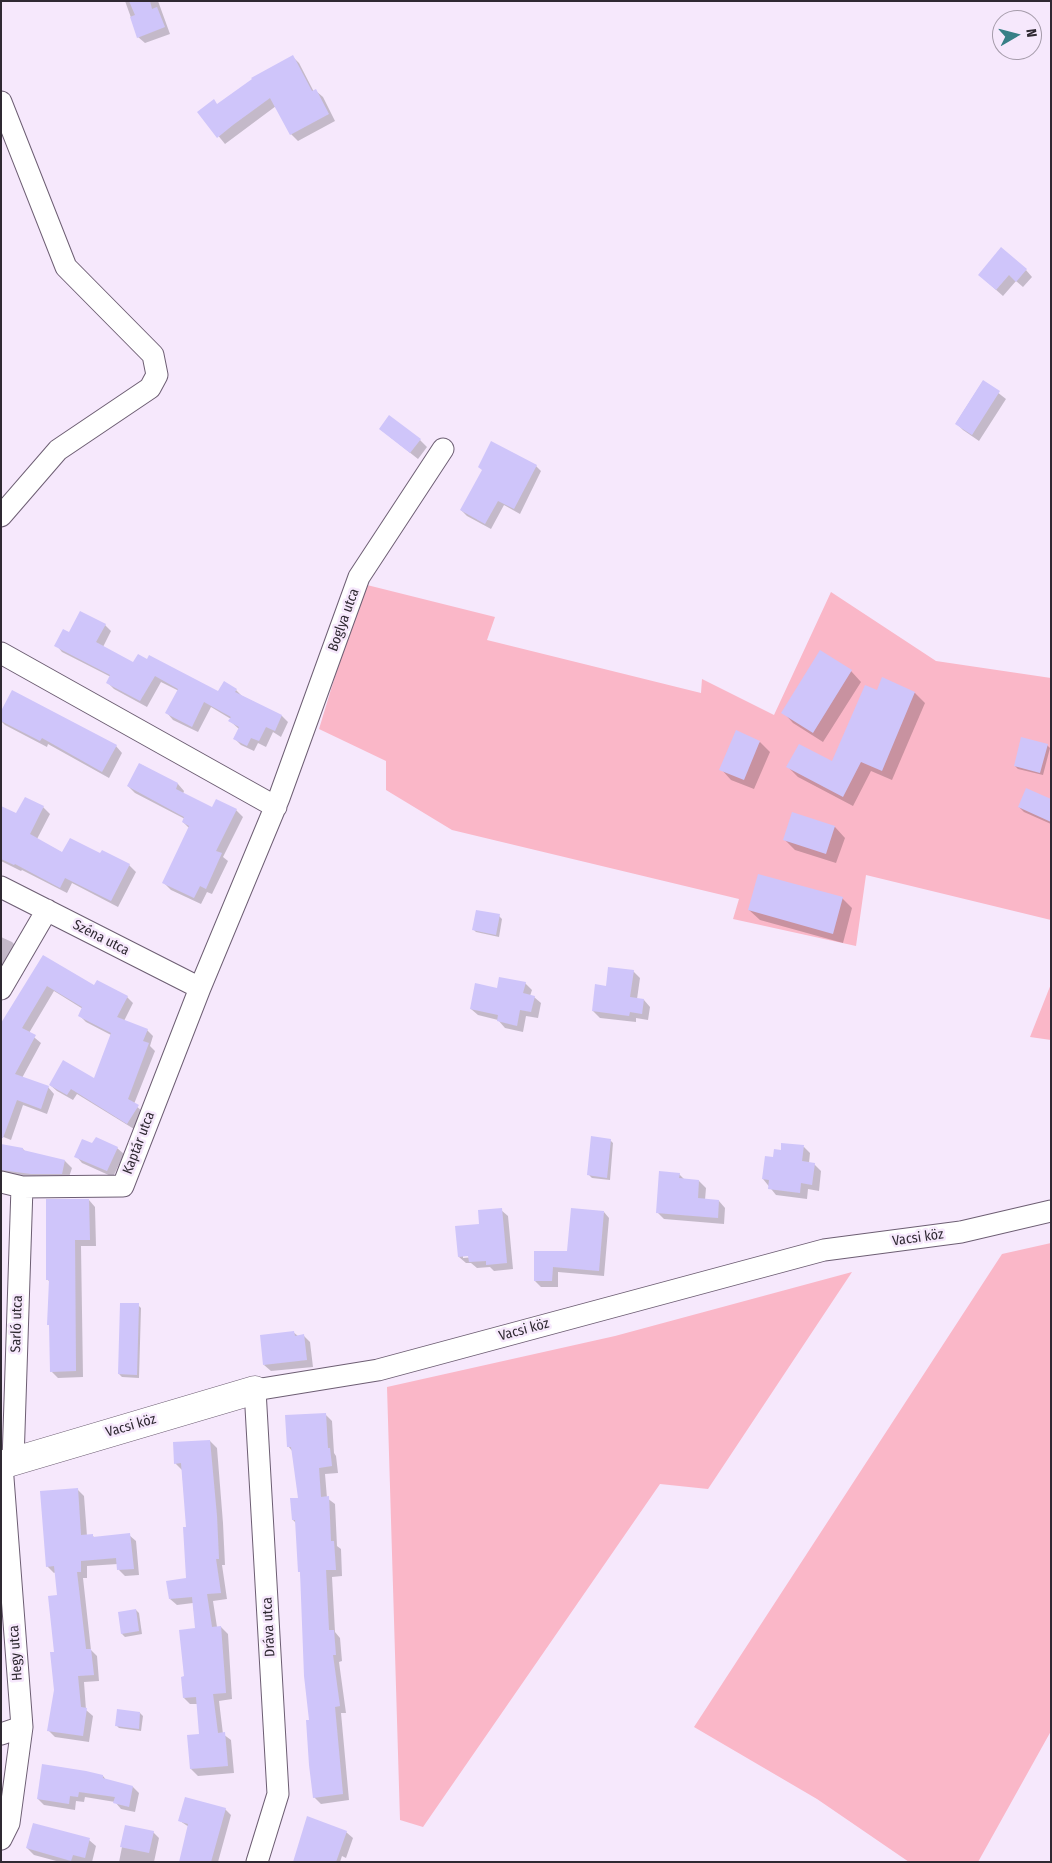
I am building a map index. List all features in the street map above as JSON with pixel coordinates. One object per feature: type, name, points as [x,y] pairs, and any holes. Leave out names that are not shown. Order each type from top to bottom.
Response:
[{"type":"street","points":[[1,102],[66,267],[153,355],[157,375],[150,388],[58,450],[1,516]]},
{"type":"street","name":"Boglya utca","points":[[200,988],[276,807],[359,577],[443,449]]},
{"type":"street","points":[[7,655],[276,807]]},
{"type":"street","name":"Széna utca","points":[[1,888],[200,988]]},
{"type":"street","points":[[1,989],[47,910]]},
{"type":"street","name":"Kaptár utca","points":[[11,1185],[123,1186],[200,988]]},
{"type":"street","name":"Sarló utca","points":[[5,1464],[11,1185]]},
{"type":"street","name":"Vacsi köz","points":[[5,1464],[256,1390],[378,1370],[824,1250],[961,1232],[1051,1211]]},
{"type":"street","name":"Dráva utca","points":[[256,1390],[278,1794],[257,1862]]},
{"type":"street","name":"Hegy utca","points":[[1,1839],[9,1823],[22,1727],[5,1464]]},
{"type":"street","points":[[1,1734],[22,1727]]},
{"type":"shaded area","points":[[363,584],[495,617],[487,640],[701,693],[702,679],[774,715],[831,592],[936,661],[1051,678],[1051,920],[866,875],[856,946],[733,919],[739,899],[452,830],[386,790],[386,761],[319,729]]},
{"type":"shaded area","points":[[1051,984],[1051,1040],[1030,1037]]},
{"type":"shaded area","points":[[1051,1243],[1051,1731],[978,1862],[909,1862],[817,1799],[694,1727],[1002,1254]]},
{"type":"shaded area","points":[[852,1272],[708,1489],[660,1484],[423,1827],[400,1820],[387,1387],[615,1336]]},
{"type":"building","points":[[129,1],[150,1],[152,9],[157,7],[165,27],[137,38],[130,17],[135,15]]},
{"type":"building","points":[[293,55],[312,91],[316,89],[329,114],[290,135],[270,98],[217,138],[197,112],[214,99],[217,104],[251,78]]},
{"type":"building","points":[[1001,247],[1027,269],[1016,282],[1009,275],[996,290],[978,275]]},
{"type":"building","points":[[983,380],[1000,391],[972,435],[955,424]]},
{"type":"building","points":[[389,415],[421,439],[410,453],[379,429]]},
{"type":"building","points":[[491,441],[537,465],[514,509],[498,501],[485,524],[460,510],[482,470],[478,467]]},
{"type":"building","points":[[80,611],[106,624],[96,642],[133,662],[138,654],[147,659],[149,655],[218,691],[224,681],[237,689],[235,692],[282,715],[275,731],[266,727],[259,741],[251,738],[247,746],[233,739],[239,727],[228,721],[231,717],[204,702],[192,727],[165,713],[178,689],[155,676],[140,701],[106,683],[110,675],[54,646],[63,629],[69,632]]},
{"type":"building","points":[[820,650],[852,670],[813,733],[781,713]]},
{"type":"building","points":[[882,677],[915,692],[882,771],[861,762],[843,797],[786,767],[799,744],[832,761],[865,685],[877,690]]},
{"type":"building","points":[[12,690],[117,745],[102,772],[42,738],[40,741],[1,721],[1,711]]},
{"type":"building","points":[[736,730],[760,741],[744,780],[719,770]]},
{"type":"building","points":[[1021,737],[1048,744],[1040,773],[1014,766]]},
{"type":"building","points":[[139,763],[178,783],[176,789],[212,807],[216,799],[237,809],[216,851],[222,853],[206,889],[200,886],[194,898],[162,883],[189,826],[182,822],[184,817],[127,786]]},
{"type":"building","points":[[1026,788],[1051,799],[1051,822],[1018,807]]},
{"type":"building","points":[[25,797],[44,806],[30,834],[62,852],[70,838],[100,853],[102,850],[130,864],[111,901],[65,878],[60,888],[15,864],[1,859],[1,806],[16,813]]},
{"type":"building","points":[[792,812],[835,826],[826,854],[783,840]]},
{"type":"building","points":[[758,874],[843,897],[833,934],[748,910]]},
{"type":"building","points":[[476,910],[500,914],[496,935],[472,930]]},
{"type":"building","points":[[43,955],[94,985],[97,980],[128,996],[117,1017],[148,1029],[143,1041],[149,1043],[128,1099],[139,1105],[127,1124],[71,1089],[67,1095],[49,1085],[63,1060],[94,1078],[111,1033],[78,1016],[82,1007],[47,986],[22,1028],[36,1035],[15,1074],[49,1086],[41,1109],[17,1100],[3,1138],[1,1138],[1,1023]]},
{"type":"building","points":[[608,967],[634,970],[630,997],[644,999],[642,1014],[630,1012],[629,1016],[592,1011],[595,984],[606,986]]},
{"type":"building","points":[[499,977],[526,982],[523,993],[535,996],[531,1012],[520,1010],[517,1026],[497,1021],[498,1015],[470,1009],[475,983],[497,988]]},
{"type":"building","points":[[591,1136],[611,1139],[607,1178],[587,1175]]},
{"type":"building","points":[[96,1137],[118,1147],[107,1171],[74,1157],[82,1139],[92,1143]]},
{"type":"building","points":[[781,1143],[804,1145],[802,1161],[815,1163],[812,1185],[801,1183],[800,1193],[768,1189],[769,1180],[762,1179],[765,1156],[773,1157],[774,1149],[781,1150]]},
{"type":"building","points":[[1,1144],[65,1160],[62,1174],[31,1174],[1,1170]]},
{"type":"building","points":[[659,1171],[680,1173],[679,1178],[699,1180],[698,1198],[719,1200],[718,1218],[656,1213]]},
{"type":"building","points":[[46,1199],[89,1199],[90,1240],[75,1240],[76,1371],[50,1372],[49,1325],[47,1325],[49,1280],[46,1280]]},
{"type":"building","points":[[502,1208],[507,1263],[486,1265],[486,1261],[469,1262],[468,1256],[458,1257],[455,1226],[479,1224],[478,1210]]},
{"type":"building","points":[[571,1208],[604,1211],[599,1271],[553,1267],[552,1281],[534,1281],[534,1251],[567,1251]]},
{"type":"building","points":[[120,1303],[139,1303],[137,1375],[118,1374]]},
{"type":"building","points":[[294,1331],[295,1336],[304,1334],[307,1360],[263,1365],[260,1335]]},
{"type":"building","points":[[326,1413],[328,1448],[330,1448],[332,1466],[319,1468],[321,1497],[329,1496],[331,1541],[334,1541],[336,1570],[326,1570],[329,1630],[334,1630],[336,1655],[333,1655],[340,1706],[335,1707],[343,1794],[313,1798],[306,1720],[309,1720],[304,1676],[300,1572],[298,1572],[295,1520],[292,1520],[290,1498],[298,1498],[291,1447],[287,1447],[285,1415]]},
{"type":"building","points":[[210,1440],[217,1516],[219,1559],[216,1559],[221,1593],[207,1594],[212,1627],[221,1626],[226,1693],[213,1694],[218,1733],[225,1732],[228,1766],[190,1769],[187,1735],[199,1734],[196,1697],[183,1698],[181,1677],[184,1676],[179,1630],[195,1628],[192,1597],[169,1599],[166,1581],[186,1578],[183,1527],[186,1527],[181,1463],[174,1464],[173,1442]]},
{"type":"building","points":[[78,1488],[81,1535],[93,1534],[93,1537],[130,1533],[134,1569],[117,1570],[116,1558],[81,1561],[81,1572],[77,1572],[86,1649],[91,1649],[94,1675],[78,1676],[81,1707],[87,1708],[83,1736],[47,1731],[54,1690],[50,1652],[54,1652],[48,1596],[57,1595],[54,1566],[46,1567],[40,1491]]},
{"type":"building","points":[[136,1609],[139,1631],[121,1634],[118,1612]]},
{"type":"building","points":[[117,1709],[140,1712],[139,1729],[115,1726]]},
{"type":"building","points":[[42,1764],[103,1775],[103,1778],[133,1786],[129,1807],[113,1803],[115,1797],[79,1792],[78,1797],[70,1796],[69,1804],[37,1799]]},
{"type":"building","points":[[185,1797],[226,1808],[211,1862],[179,1862],[188,1824],[178,1821]]},
{"type":"building","points":[[307,1816],[347,1831],[336,1862],[293,1862]]},
{"type":"building","points":[[33,1823],[90,1838],[85,1858],[73,1855],[71,1861],[26,1848]]},
{"type":"building","points":[[125,1825],[154,1831],[149,1853],[120,1847]]}]
